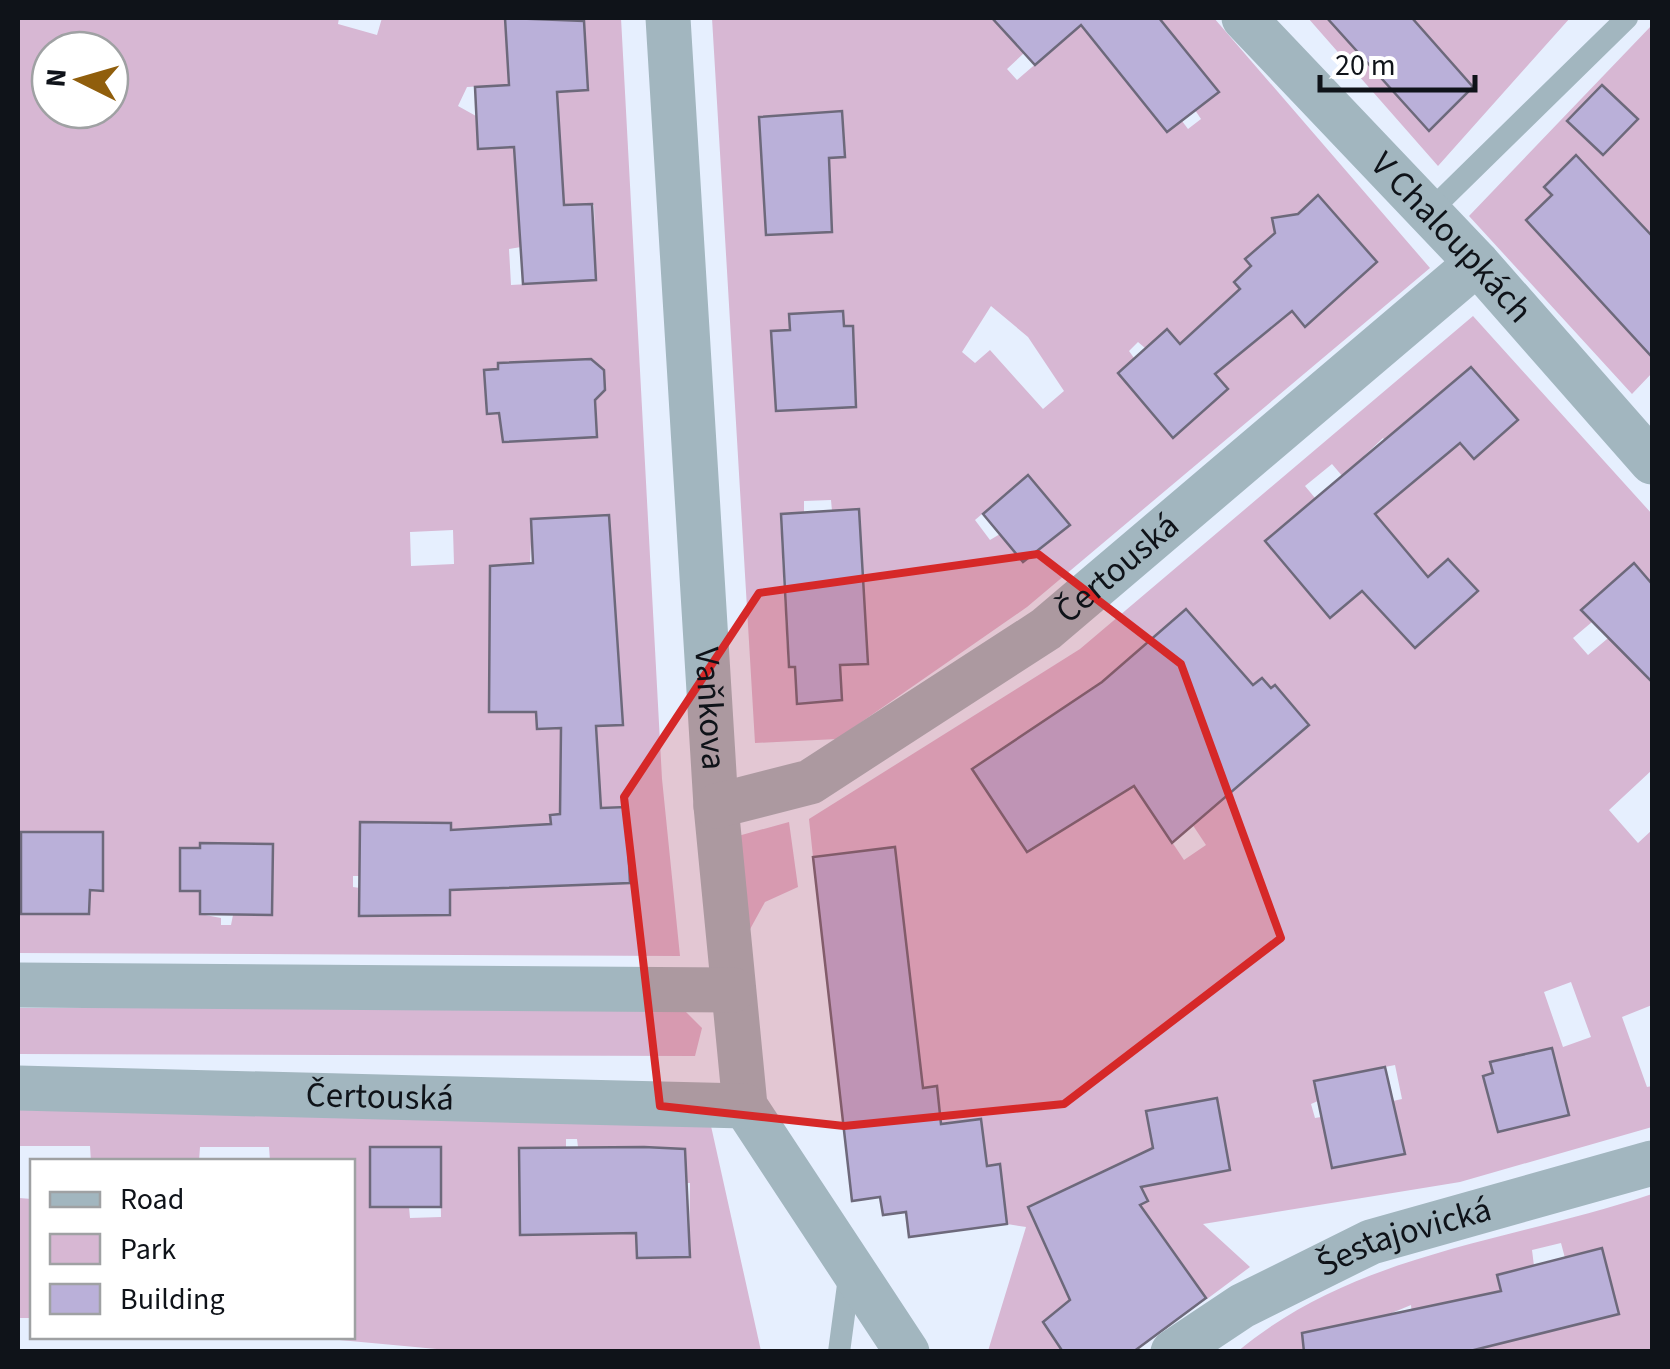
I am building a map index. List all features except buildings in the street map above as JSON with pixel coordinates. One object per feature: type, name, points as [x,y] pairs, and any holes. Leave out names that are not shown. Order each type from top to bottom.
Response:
[{"type":"street","name":"Vaňkova","points":[[668,18],[716,806],[744,1106],[907,1352]]},
{"type":"street","name":"V Chaloupkách","points":[[1244,18],[1478,263],[1652,462]]},
{"type":"street","name":"Čertouská","points":[[716,806],[810,782],[1046,629],[1478,263]]},
{"type":"street","points":[[18,984],[733,990]]},
{"type":"street","name":"Čertouská","points":[[18,1088],[744,1106]]},
{"type":"street","name":"Šestajovická","points":[[1173,1352],[1242,1306],[1371,1242],[1652,1163]]},
{"type":"lane","points":[[1429,212],[1628,18]]},
{"type":"lane","points":[[839,1352],[850,1266]]},
{"type":"highlighted area","points":[[1038,554],[1181,664],[1281,938],[1064,1104],[844,1126],[660,1106],[624,797],[759,593]]},
{"type":"green space","points":[[18,18],[339,18],[338,24],[377,35],[382,18],[505,18],[509,85],[467,87],[458,106],[476,116],[478,149],[560,144],[553,92],[588,90],[584,21],[554,22],[553,18],[621,18],[662,779],[680,956],[18,953]],"holes":[[[594,205],[596,280],[511,285],[509,249],[521,247],[519,208]],[[593,359],[604,371],[605,390],[595,396],[596,436],[499,416],[485,370],[498,369],[499,363]],[[609,516],[615,591],[573,594],[530,564],[532,519]],[[453,530],[454,564],[411,566],[410,532]],[[620,662],[622,725],[595,726],[537,665]],[[600,797],[601,808],[626,807],[630,882],[590,884],[551,824],[551,815],[566,814]],[[360,822],[451,823],[450,915],[360,916],[360,888],[353,887],[353,876],[360,876]],[[21,832],[102,891],[90,891],[89,914],[21,914]],[[201,843],[272,844],[272,915],[233,915],[231,925],[221,925],[221,918],[200,914],[200,891],[180,890],[181,848],[200,848]]]},
{"type":"green space","points":[[712,18],[1022,18],[1006,32],[1024,53],[1007,69],[1017,80],[1082,24],[1167,132],[1182,121],[1188,129],[1201,119],[1195,110],[1219,92],[1159,18],[1214,18],[1430,268],[1027,607],[837,739],[755,743]],"holes":[[[759,117],[845,157],[829,158],[832,231],[766,235]],[[1317,196],[1305,326],[1292,311],[1274,325],[1234,281],[1251,266],[1246,259],[1275,233],[1272,218],[1298,214]],[[991,306],[1028,337],[1064,391],[1043,409],[990,350],[975,363],[962,352]],[[843,311],[844,327],[776,411],[771,331],[790,330],[789,314]],[[1167,329],[1180,344],[1186,339],[1228,389],[1173,438],[1130,388],[1141,378],[1129,363],[1134,358],[1129,351],[1138,342],[1145,348]],[[1028,475],[1023,561],[1000,534],[990,540],[975,520]],[[831,500],[832,511],[859,510],[868,663],[841,665],[841,700],[798,704],[812,666],[788,667],[780,514],[804,513],[804,501]]]},
{"type":"green space","points":[[1308,18],[1327,18],[1429,130],[1473,87],[1412,18],[1570,18],[1438,166]]},
{"type":"green space","points":[[1652,25],[1652,236],[1637,220],[1562,169],[1544,186],[1552,195],[1526,220],[1635,339],[1652,324],[1652,373],[1632,394],[1469,216]]},
{"type":"green space","points":[[1473,316],[1652,514],[1652,584],[1634,564],[1581,610],[1592,622],[1573,638],[1588,655],[1619,629],[1652,655],[1640,668],[1652,682],[1652,770],[1609,810],[1638,843],[1652,830],[1652,1005],[1622,1017],[1647,1087],[1652,1086],[1652,1127],[1460,1182],[1203,1224],[1250,1267],[1207,1299],[1170,1247],[1076,1296],[1043,1322],[1063,1351],[988,1351],[1026,1227],[1007,1224],[1000,1165],[987,1166],[981,1120],[941,1124],[937,1087],[923,1088],[895,847],[813,857],[809,819],[1080,649]],"holes":[[[1471,367],[1518,419],[1474,459],[1427,406]],[[1383,438],[1418,478],[1397,495],[1364,456]],[[1332,464],[1394,537],[1330,618],[1265,542],[1315,498],[1305,486]],[[1448,559],[1478,592],[1415,648],[1413,591]],[[1186,609],[1246,691],[1262,678],[1271,688],[1275,685],[1309,725],[1213,807],[1165,700],[1129,658]],[[1077,699],[1135,784],[1111,801],[1098,781],[1041,818],[1052,837],[1027,852],[972,769]],[[1166,785],[1206,845],[1184,860],[1144,800]],[[1571,982],[1591,1037],[1563,1047],[1544,992]],[[1552,1048],[1569,1115],[1498,1132],[1483,1076],[1493,1073],[1491,1062]],[[1395,1065],[1402,1099],[1393,1101],[1404,1153],[1332,1168],[1321,1117],[1315,1118],[1311,1104],[1318,1101],[1314,1081]],[[1217,1098],[1230,1170],[1160,1183]],[[1128,1160],[1147,1202],[1046,1248],[1028,1206]]]},
{"type":"green space","points":[[789,822],[798,887],[765,902],[749,931],[738,836]]},
{"type":"green space","points":[[18,1008],[682,1008],[702,1028],[695,1056],[18,1054]]},
{"type":"green space","points":[[18,1110],[709,1117],[761,1351],[469,1352],[329,1339],[355,1339],[355,1159],[270,1159],[269,1147],[200,1147],[199,1159],[91,1159],[90,1146],[20,1146],[19,1198],[30,1199],[30,1318],[18,1318]],"holes":[[[566,1139],[577,1139],[578,1147],[685,1149],[686,1183],[690,1183],[689,1257],[637,1258],[636,1233],[520,1235],[519,1148],[566,1147]],[[371,1147],[440,1148],[441,1217],[410,1218],[409,1207],[370,1207]]]},
{"type":"green space","points":[[1652,1194],[1652,1351],[1462,1351],[1451,1301],[1420,1308],[1412,1316],[1411,1305],[1363,1325],[1374,1351],[1237,1352],[1283,1318],[1383,1271]],"holes":[[[1561,1243],[1565,1258],[1602,1249],[1619,1313],[1513,1340],[1497,1275],[1534,1266],[1532,1250]]]}]
